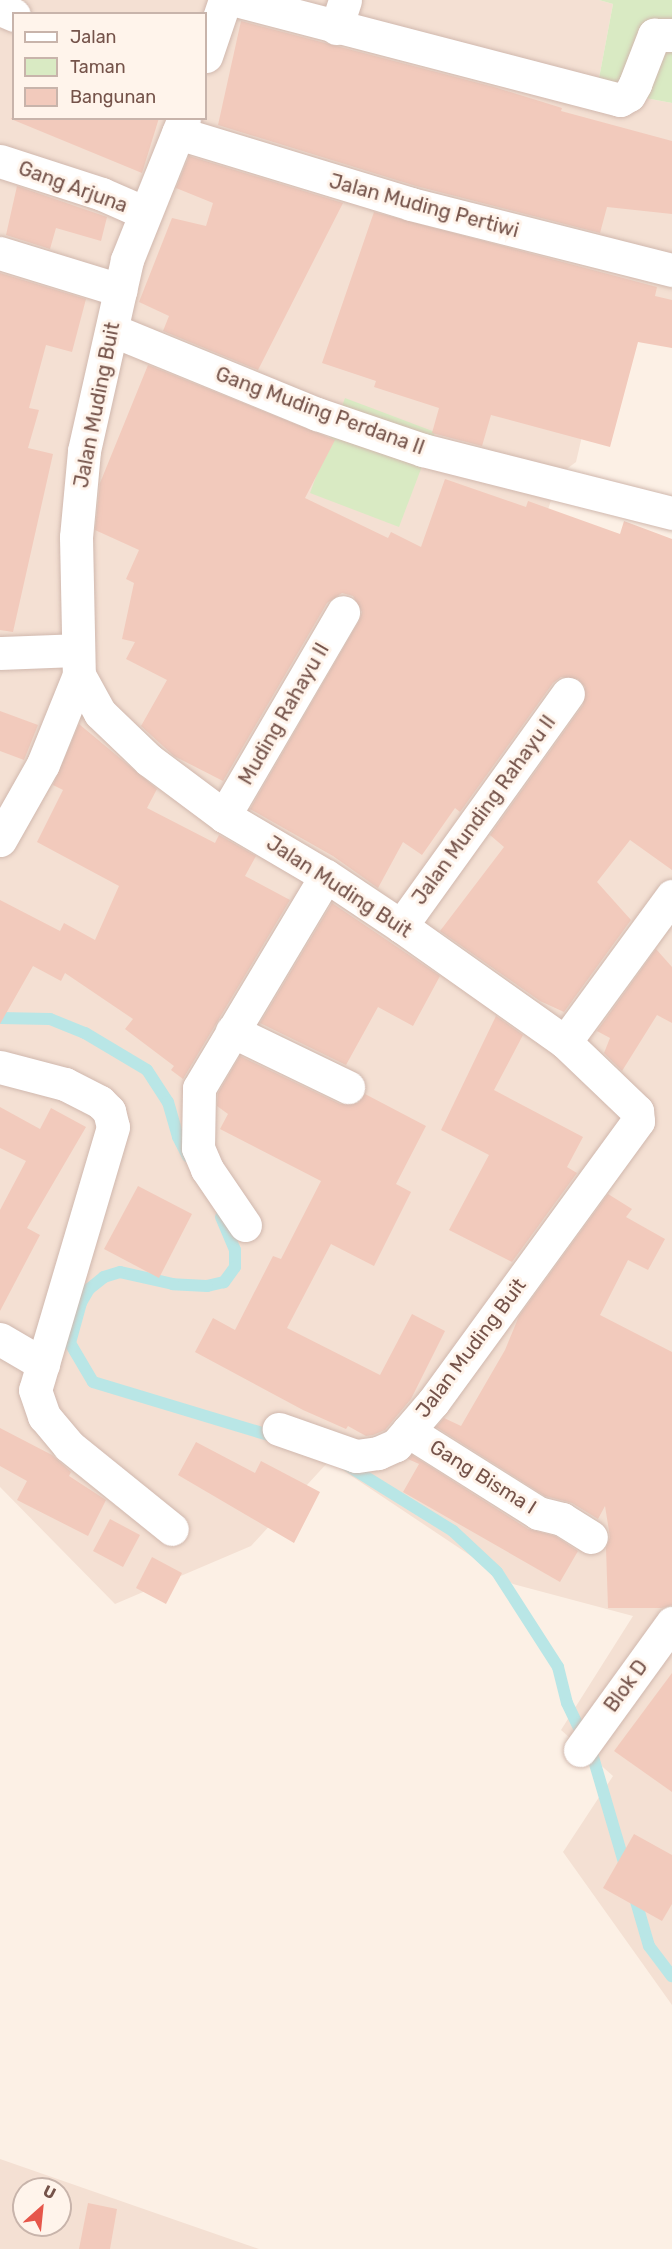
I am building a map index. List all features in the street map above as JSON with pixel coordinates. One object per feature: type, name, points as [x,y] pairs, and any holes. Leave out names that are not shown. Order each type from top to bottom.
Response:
[{"type":"street","points":[[207,53],[225,0]]},
{"type":"street","points":[[236,0],[341,14],[620,100],[635,84],[654,35],[672,35]]},
{"type":"street","name":"Jalan Muding Buit","points":[[181,126],[127,260],[84,451],[76,537],[79,663],[100,713],[149,760],[224,816],[326,876],[565,1042],[637,1111],[638,1121],[396,1445],[378,1453],[356,1456],[279,1429]]},
{"type":"street","name":"Jalan Muding Pertiwi","points":[[181,126],[411,204],[672,270]]},
{"type":"street","name":"Gang Arjuna","points":[[0,161],[102,194],[145,213]]},
{"type":"street","points":[[0,253],[120,290]]},
{"type":"street","name":"Gang Muding Perdana II","points":[[112,330],[317,414],[423,450],[672,513]]},
{"type":"street","name":"Muding Rahayu II","points":[[224,816],[344,612]]},
{"type":"street","points":[[0,653],[79,663],[43,764],[0,840]]},
{"type":"street","name":"Jalan Munding Rahayu II","points":[[401,926],[568,694]]},
{"type":"street","points":[[245,1226],[207,1169],[198,1148],[196,1120],[199,1088],[326,876]]},
{"type":"street","points":[[565,1042],[672,896]]},
{"type":"street","points":[[232,1031],[348,1087]]},
{"type":"street","points":[[0,1066],[65,1084],[100,1102],[109,1111],[113,1127],[35,1390],[44,1416],[69,1446],[172,1529]]},
{"type":"street","points":[[0,1339],[43,1364]]},
{"type":"street","name":"Gang Bisma I","points":[[408,1431],[538,1513],[562,1519],[591,1537]]},
{"type":"street","name":"Blok D","points":[[580,1750],[672,1623]]},
{"type":"shaded area","points":[[0,0],[599,0],[613,4],[597,89],[672,103],[672,333],[610,316],[576,462],[560,474],[524,580],[672,722],[672,2005],[563,1852],[613,1776],[561,1730],[633,1616],[513,1584],[329,1461],[251,1546],[115,1604],[0,1487]]},
{"type":"shaded area","points":[[0,2159],[52,2177],[12,2177],[12,2237],[72,2237],[72,2184],[259,2249],[0,2249]]},
{"type":"green space","points":[[599,0],[672,0],[672,103],[597,89],[613,4]]},
{"type":"green space","points":[[345,398],[435,432],[399,527],[310,493]]},
{"type":"building","points":[[241,21],[494,87],[562,108],[561,111],[672,141],[672,214],[607,207],[600,233],[416,186],[218,125]]},
{"type":"building","points":[[13,120],[158,120],[142,173]]},
{"type":"building","points":[[189,156],[343,203],[258,370],[163,331],[169,316],[139,302],[172,218],[206,226],[213,203],[176,188]]},
{"type":"building","points":[[17,186],[107,217],[101,241],[56,228],[50,249],[6,235]]},
{"type":"building","points":[[374,212],[657,287],[655,296],[672,300],[672,348],[638,342],[610,447],[491,415],[482,446],[432,433],[439,408],[374,387],[376,381],[322,363]]},
{"type":"building","points":[[0,273],[86,299],[72,352],[46,345],[29,408],[39,410],[28,448],[53,454],[13,632],[0,630]]},
{"type":"building","points":[[148,365],[335,440],[305,498],[388,538],[391,532],[421,547],[445,479],[526,507],[528,501],[620,534],[624,521],[672,539],[672,870],[630,840],[597,882],[631,920],[564,1012],[540,1001],[440,931],[504,847],[490,835],[583,705],[585,687],[578,679],[561,677],[553,683],[460,812],[455,808],[422,855],[403,842],[378,888],[333,856],[250,809],[359,621],[362,612],[353,596],[342,593],[327,603],[223,781],[174,756],[141,726],[167,680],[126,659],[135,642],[122,639],[134,583],[126,579],[139,550],[95,530],[100,483]]},
{"type":"building","points":[[0,711],[38,725],[24,760],[0,751]]},
{"type":"building","points":[[79,724],[157,789],[147,808],[215,843],[219,835],[256,856],[245,876],[290,900],[183,1079],[171,1070],[174,1066],[125,1029],[133,1019],[65,973],[61,981],[33,966],[0,1024],[0,900],[60,931],[64,923],[95,940],[119,886],[37,842],[63,790],[53,785]]},
{"type":"building","points":[[332,903],[440,976],[413,1026],[378,1007],[346,1065],[260,1023]]},
{"type":"building","points":[[656,949],[672,967],[672,1023],[657,1015],[622,1071],[604,1053],[610,1038],[597,1031]]},
{"type":"building","points":[[496,1016],[523,1035],[494,1090],[583,1137],[567,1167],[577,1173],[512,1262],[449,1230],[489,1155],[441,1130]]},
{"type":"building","points":[[240,1056],[340,1104],[358,1103],[365,1094],[426,1126],[396,1184],[411,1192],[374,1266],[331,1244],[287,1328],[380,1375],[412,1314],[445,1331],[411,1399],[385,1430],[373,1435],[366,1436],[348,1426],[346,1429],[303,1410],[195,1352],[213,1318],[235,1330],[273,1256],[281,1259],[321,1181],[220,1129],[228,1114],[217,1106],[218,1093]]},
{"type":"building","points":[[0,1107],[40,1129],[51,1108],[86,1127],[27,1228],[40,1235],[0,1311],[0,1210],[26,1161],[0,1148]]},
{"type":"building","points":[[138,1186],[192,1214],[159,1278],[104,1249]]},
{"type":"building","points":[[608,1194],[632,1209],[626,1217],[665,1239],[648,1270],[628,1260],[600,1315],[672,1352],[672,1605],[662,1608],[608,1608],[606,1548],[610,1537],[605,1506],[598,1519],[572,1503],[545,1496],[436,1427],[444,1418],[461,1426],[505,1350],[519,1316]]},
{"type":"building","points":[[0,1428],[52,1455],[71,1472],[69,1476],[106,1500],[88,1536],[17,1500],[27,1481],[0,1466]]},
{"type":"building","points":[[196,1442],[255,1473],[261,1461],[320,1492],[294,1543],[178,1475]]},
{"type":"building","points":[[412,1455],[528,1529],[555,1536],[578,1551],[560,1582],[403,1492],[419,1464],[408,1459]]},
{"type":"building","points":[[110,1519],[140,1535],[123,1567],[93,1551]]},
{"type":"building","points":[[152,1557],[182,1573],[166,1604],[136,1588]]},
{"type":"building","points":[[672,1673],[672,1792],[614,1751]]},
{"type":"building","points":[[634,1834],[672,1855],[672,1904],[662,1921],[603,1888]]},
{"type":"building","points":[[88,2203],[117,2209],[110,2249],[79,2249]]},
{"type":"waterway","points":[[0,1018],[50,1019],[85,1033],[147,1070],[168,1102],[178,1137],[188,1157]]},
{"type":"waterway","points":[[221,1217],[235,1250],[235,1267],[224,1282],[207,1286],[173,1284],[120,1272],[104,1277],[89,1289],[81,1303],[70,1343],[93,1382],[279,1438]]},
{"type":"waterway","points":[[345,1464],[453,1531],[497,1572],[558,1667],[567,1703],[593,1757],[626,1869]]},
{"type":"waterway","points":[[633,1891],[649,1946],[672,1976]]}]
